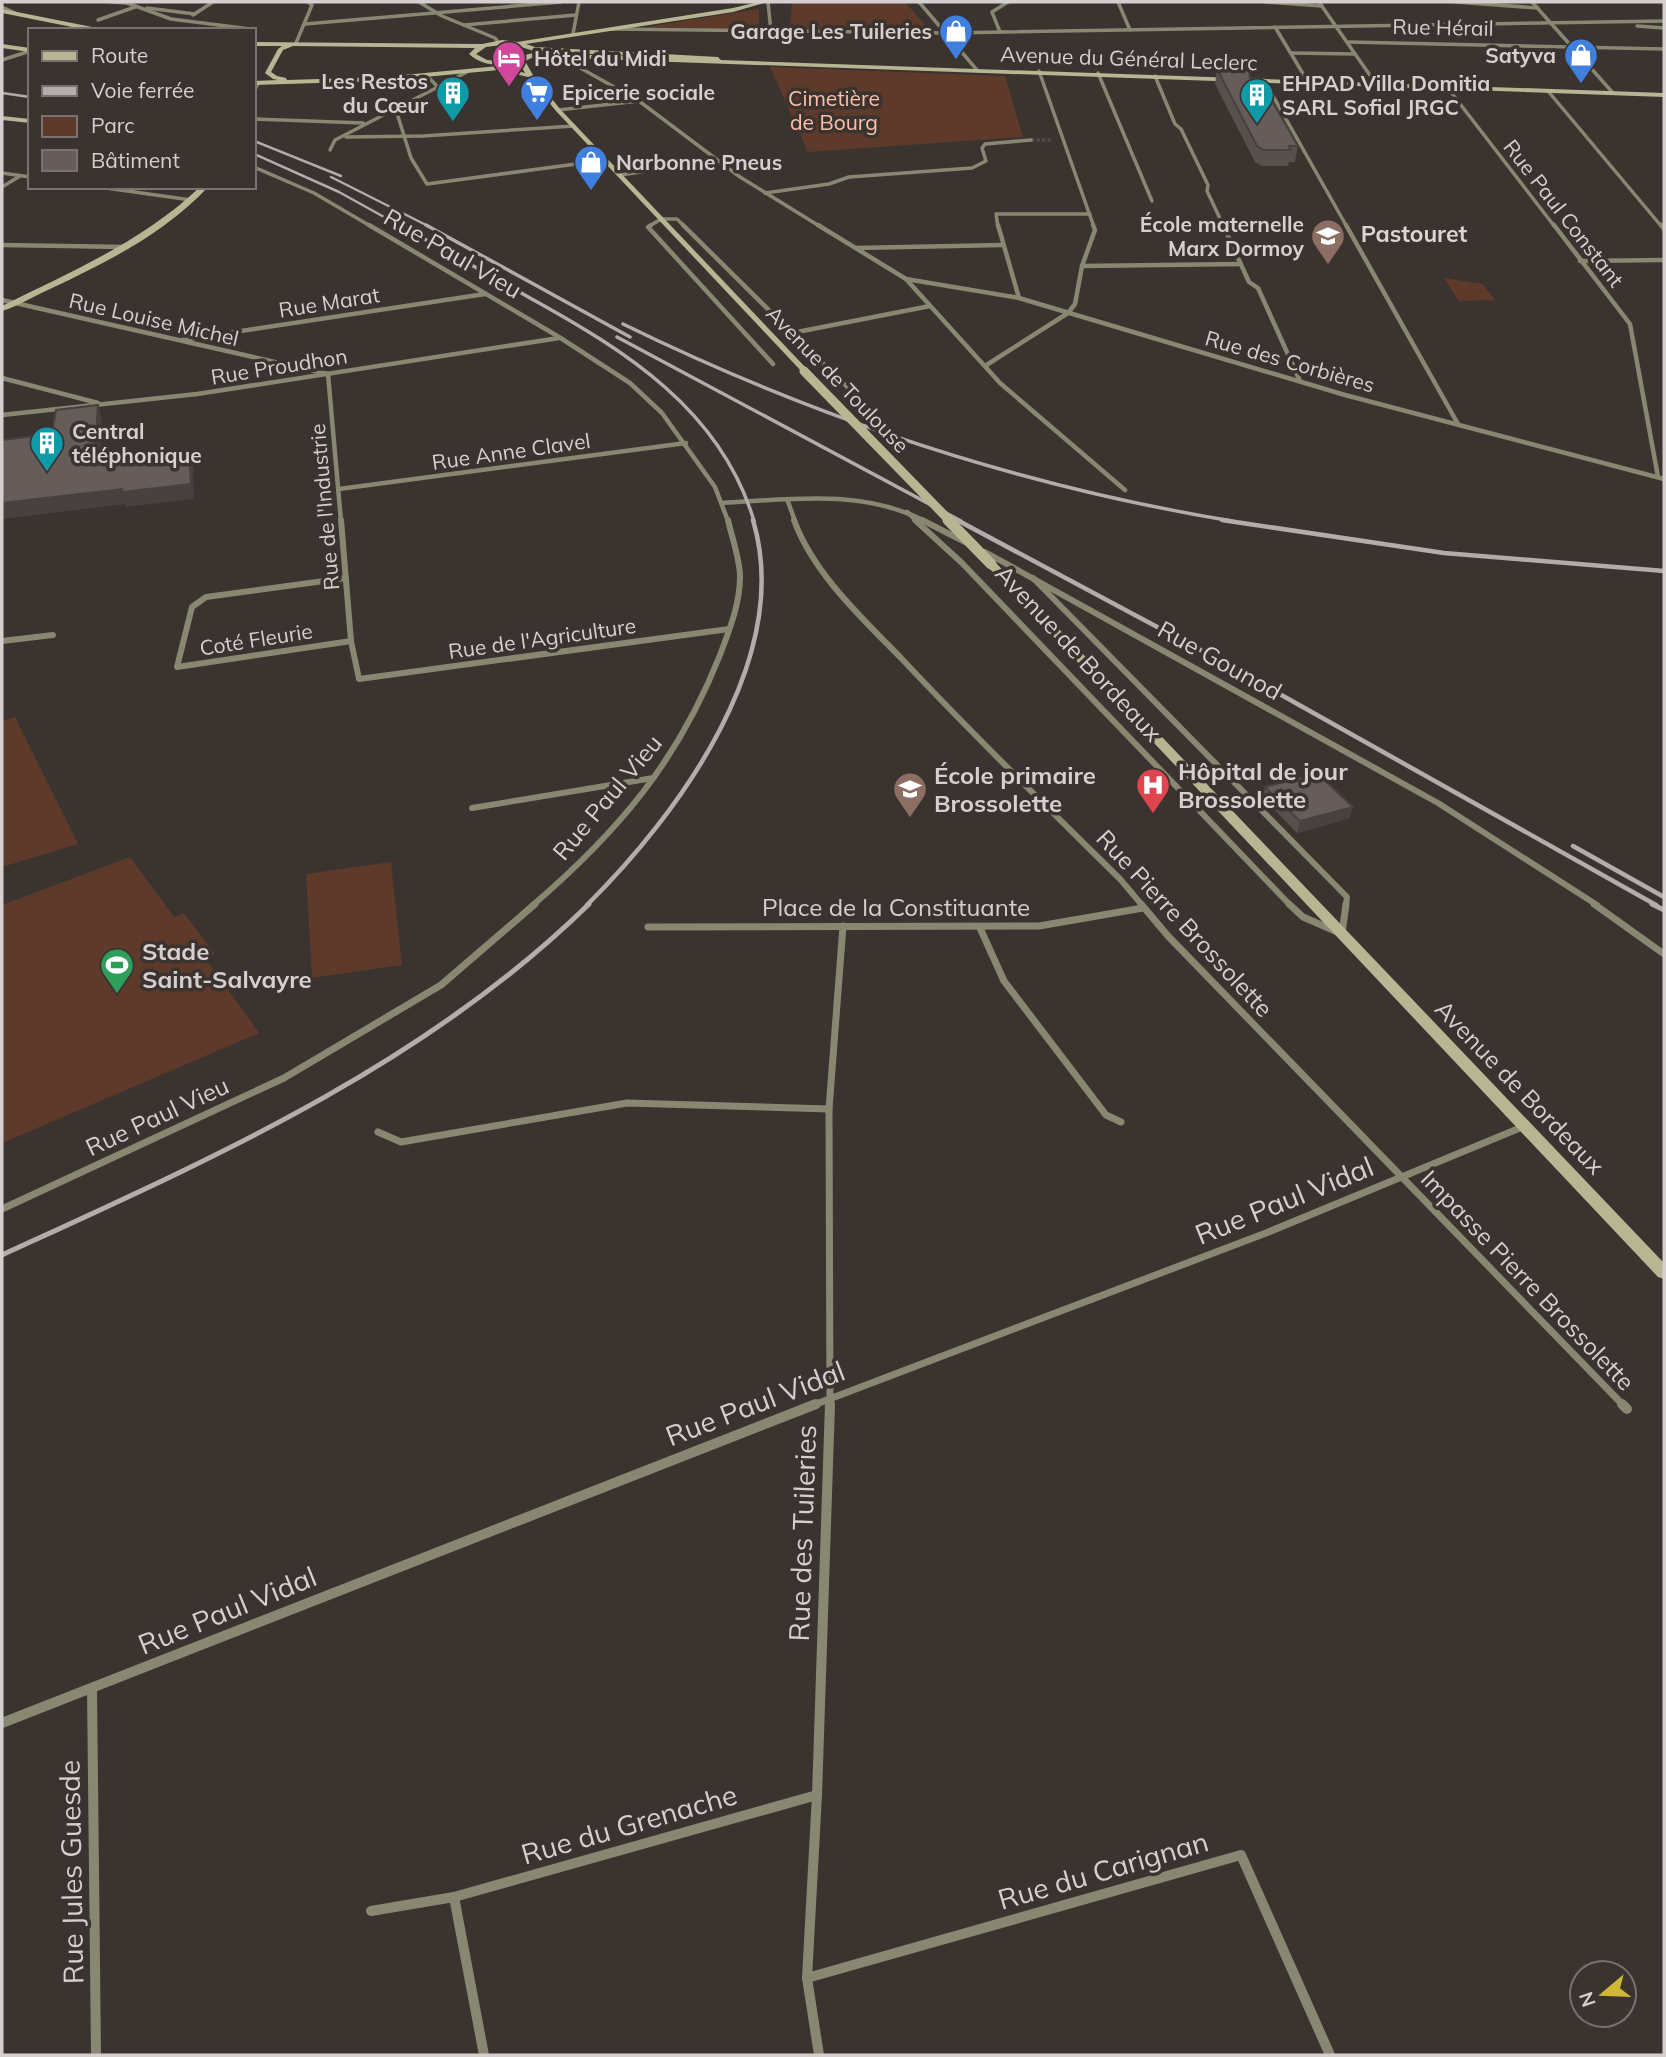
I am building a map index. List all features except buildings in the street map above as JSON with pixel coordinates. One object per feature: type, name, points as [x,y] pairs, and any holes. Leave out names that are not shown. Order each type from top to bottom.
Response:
[{"type":"main road","points":[[256,44],[517,44],[733,10],[766,2]]},
{"type":"main road","points":[[2,9],[78,28]]},
{"type":"main road","points":[[556,52],[561,36]]},
{"type":"main road","points":[[296,43],[281,49],[268,73],[275,78],[313,81]]},
{"type":"main road","points":[[517,44],[534,52]]},
{"type":"main road","points":[[2,46],[28,50]]},
{"type":"main road","points":[[483,46],[473,51],[474,57],[503,62]]},
{"type":"main road","points":[[256,83],[467,72],[521,60],[534,52]]},
{"type":"main road","name":"Avenue du Général Leclerc","points":[[534,52],[1664,95]]},
{"type":"main road","name":"Avenue de Toulouse","points":[[521,60],[530,76],[558,110],[804,371],[991,564]]},
{"type":"main road","points":[[477,70],[505,69],[530,76]]},
{"type":"main road","points":[[2,118],[28,121]]},
{"type":"main road","points":[[2,309],[127,247],[175,216],[202,189]]},
{"type":"main road","name":"Avenue de Bordeaux","points":[[991,564],[1664,1273]]},
{"type":"street","points":[[112,2],[129,3],[133,7],[170,20],[243,28]]},
{"type":"street","points":[[198,22],[190,18],[213,2]]},
{"type":"street","points":[[296,43],[301,37],[312,5],[308,2]]},
{"type":"street","points":[[419,2],[435,13],[495,38],[499,43]]},
{"type":"street","points":[[305,24],[561,2]]},
{"type":"street","points":[[573,34],[579,2]]},
{"type":"street","points":[[766,2],[771,32]]},
{"type":"street","points":[[919,2],[977,70]]},
{"type":"street","points":[[1000,32],[992,12],[1007,2]]},
{"type":"street","points":[[1118,2],[1130,30]]},
{"type":"street","points":[[1266,2],[1320,4],[1376,85]]},
{"type":"street","points":[[1456,2],[1538,8]]},
{"type":"street","points":[[1532,2],[1613,93]]},
{"type":"street","points":[[98,20],[133,7],[195,14]]},
{"type":"street","points":[[464,25],[576,15]]},
{"type":"street","points":[[608,29],[947,33],[1664,21]]},
{"type":"street","points":[[1609,23],[1664,28]]},
{"type":"street","points":[[1276,27],[1308,82]]},
{"type":"street","name":"Rue Hérail","points":[[1348,42],[1664,49]]},
{"type":"street","points":[[2,60],[28,51]]},
{"type":"street","points":[[556,52],[639,101],[764,193],[906,279],[985,366],[1125,490]]},
{"type":"street","points":[[1291,53],[1355,54]]},
{"type":"street","points":[[985,366],[1068,313],[1075,304],[1082,266],[1095,230],[1039,71]]},
{"type":"street","points":[[330,150],[334,140],[467,72]]},
{"type":"street","points":[[1098,73],[1152,201]]},
{"type":"street","points":[[426,76],[438,83],[438,87]]},
{"type":"street","points":[[1155,76],[1175,124],[1181,129],[1208,185],[1207,191],[1249,282],[1258,289],[1300,380]]},
{"type":"street","points":[[1264,80],[1458,425]]},
{"type":"street","name":"Rue Paul Constant","points":[[1447,87],[1630,324],[1661,478]]},
{"type":"street","points":[[1548,91],[1664,229]]},
{"type":"street","points":[[558,110],[639,101]]},
{"type":"street","points":[[396,110],[406,136],[407,151],[418,174],[427,184],[606,160]]},
{"type":"street","points":[[256,119],[363,124]]},
{"type":"street","points":[[346,136],[406,136],[574,126]]},
{"type":"street","points":[[764,193],[829,184],[843,177],[972,167],[982,165],[986,161],[982,148],[985,144],[1031,140]]},
{"type":"street","points":[[1051,140],[1063,140]]},
{"type":"street","points":[[620,175],[719,161]]},
{"type":"street","name":"Rue Paul Vieu","points":[[2,1209],[284,1078],[441,985],[587,859],[667,762],[699,708],[729,629],[740,577],[723,503],[686,443],[662,413],[630,383],[559,337],[314,193],[267,173],[256,171]]},
{"type":"street","name":"Rue Paul Vieu","points":[[256,171],[267,173]]},
{"type":"street","points":[[2,173],[28,177]]},
{"type":"street","points":[[3,186],[21,176]]},
{"type":"street","points":[[113,189],[191,200]]},
{"type":"street","points":[[1019,298],[1002,245],[996,214],[1090,214]]},
{"type":"street","name":"Avenue de Toulouse","points":[[773,364],[648,227],[661,219],[677,219],[879,418]]},
{"type":"street","points":[[2,245],[127,247]]},
{"type":"street","points":[[854,248],[1002,245]]},
{"type":"street","points":[[1580,261],[1664,260]]},
{"type":"street","points":[[1082,266],[1241,264]]},
{"type":"street","name":"Rue des Corbières","points":[[906,279],[1019,298],[1458,425],[1661,478]]},
{"type":"street","name":"Rue Marat","points":[[177,341],[485,294]]},
{"type":"street","name":"Rue Louise Michel","points":[[2,300],[328,374]]},
{"type":"street","points":[[792,333],[930,306]]},
{"type":"street","name":"Rue Proudhon","points":[[2,415],[197,394],[559,337]]},
{"type":"street","name":"Rue de l'Industrie","points":[[328,374],[351,641],[359,678]]},
{"type":"street","points":[[2,378],[102,404]]},
{"type":"street","name":"Rue Anne Clavel","points":[[340,489],[686,443]]},
{"type":"street","name":"Rue Gounod","points":[[723,503],[830,496],[907,512],[1033,578],[1438,803],[1562,880],[1664,954]]},
{"type":"street","name":"Rue Pierre Brossolette","points":[[787,499],[804,548],[872,628],[966,727],[1074,832],[1143,908],[1402,1178]]},
{"type":"street","name":"Avenue de Bordeaux","points":[[907,512],[962,563],[1259,876],[1303,917],[1342,934],[1347,897],[1033,578]]},
{"type":"street","name":"Coté Fleurie","points":[[346,578],[206,597],[192,607],[177,667],[351,641]]},
{"type":"street","name":"Rue de l'Agriculture","points":[[359,678],[729,629]]},
{"type":"street","points":[[2,641],[53,635]]},
{"type":"street","points":[[472,808],[654,778]]},
{"type":"street","name":"Place de la Constituante","points":[[648,927],[980,928],[1064,924],[1143,908]]},
{"type":"street","name":"Rue des Tuileries","points":[[819,2055],[807,1978],[817,1795],[830,1399],[829,1109],[843,926]]},
{"type":"street","points":[[980,928],[1004,981],[1106,1115],[1121,1122]]},
{"type":"street","points":[[378,1132],[401,1142],[626,1103],[829,1109]]},
{"type":"street","name":"Rue Paul Vidal","points":[[2,1723],[1402,1178],[1525,1126]]},
{"type":"street","name":"Impasse Pierre Brossolette","points":[[1402,1178],[1627,1409]]},
{"type":"street","name":"Rue Jules Guesde","points":[[92,1688],[96,2055]]},
{"type":"street","name":"Rue du Grenache","points":[[371,1911],[454,1897],[817,1795]]},
{"type":"street","name":"Rue du Carignan","points":[[807,1978],[1241,1855],[1330,2055]]},
{"type":"street","points":[[454,1897],[484,2055]]},
{"type":"green space","points":[[792,2],[905,2],[927,27],[790,28]]},
{"type":"green space","points":[[757,9],[759,30],[648,27]]},
{"type":"green space","name":"Cimetière de Bourg","points":[[770,67],[1005,76],[1023,137],[808,152]]},
{"type":"green space","points":[[1444,278],[1483,284],[1495,300],[1459,301]]},
{"type":"green space","points":[[15,717],[78,844],[2,867],[2,721]]},
{"type":"green space","name":"Stade Saint-Salvayre","points":[[130,857],[174,917],[184,913],[215,954],[205,958],[259,1033],[2,1143],[2,905]]},
{"type":"green space","points":[[391,862],[402,965],[312,978],[306,874]]},
{"type":"tunnel","points":[[1031,140],[1051,140]]},
{"type":"railway","points":[[2,93],[28,97]]},
{"type":"railway","points":[[256,142],[341,176]]},
{"type":"railway","points":[[256,155],[339,192],[402,227]]},
{"type":"railway","points":[[331,177],[430,227]]},
{"type":"railway","points":[[399,225],[566,318],[634,363],[666,388],[694,416],[719,447],[739,482],[754,521]]},
{"type":"railway","points":[[426,225],[630,337]]},
{"type":"railway","points":[[623,324],[769,390],[920,445],[1074,489],[1232,521]]},
{"type":"railway","points":[[617,337],[961,521]]},
{"type":"railway","points":[[587,905],[658,826],[691,779],[720,730],[743,678],[757,625],[761,572],[753,520]]},
{"type":"railway","points":[[957,520],[1219,660],[1656,905]]},
{"type":"railway","points":[[1222,520],[1444,553],[1664,571]]},
{"type":"railway","points":[[1573,846],[1664,897]]},
{"type":"railway","points":[[2,1255],[235,1145],[311,1105],[385,1061],[457,1014],[525,962],[589,904]]},
{"type":"railway","points":[[1652,904],[1664,910]]},
{"type":"place","name":"Garage Les Tuileries","points":[[956,61]]},
{"type":"place","name":"Satyva","points":[[1581,85]]},
{"type":"place","name":"Hôtel du Midi","points":[[509,88]]},
{"type":"place","name":"Epicerie sociale","points":[[537,122]]},
{"type":"place","name":"Les Restos du Cœur","points":[[453,123]]},
{"type":"place","name":"EHPAD Villa Domitia SARL Sofial JRGC","points":[[1257,125]]},
{"type":"place","name":"Narbonne Pneus","points":[[591,192]]},
{"type":"place","name":"École maternelle Marx Dormoy","points":[[1328,266]]},
{"type":"place","name":"Central téléphonique","points":[[47,473]]},
{"type":"place","name":"Hôpital de jour Brossolette","points":[[1153,815]]},
{"type":"place","name":"École primaire Brossolette","points":[[910,819]]},
{"type":"place","name":"Stade Saint-Salvayre","points":[[117,995]]},
{"type":"district","name":"Pastouret","points":[[1414,233]]}]
